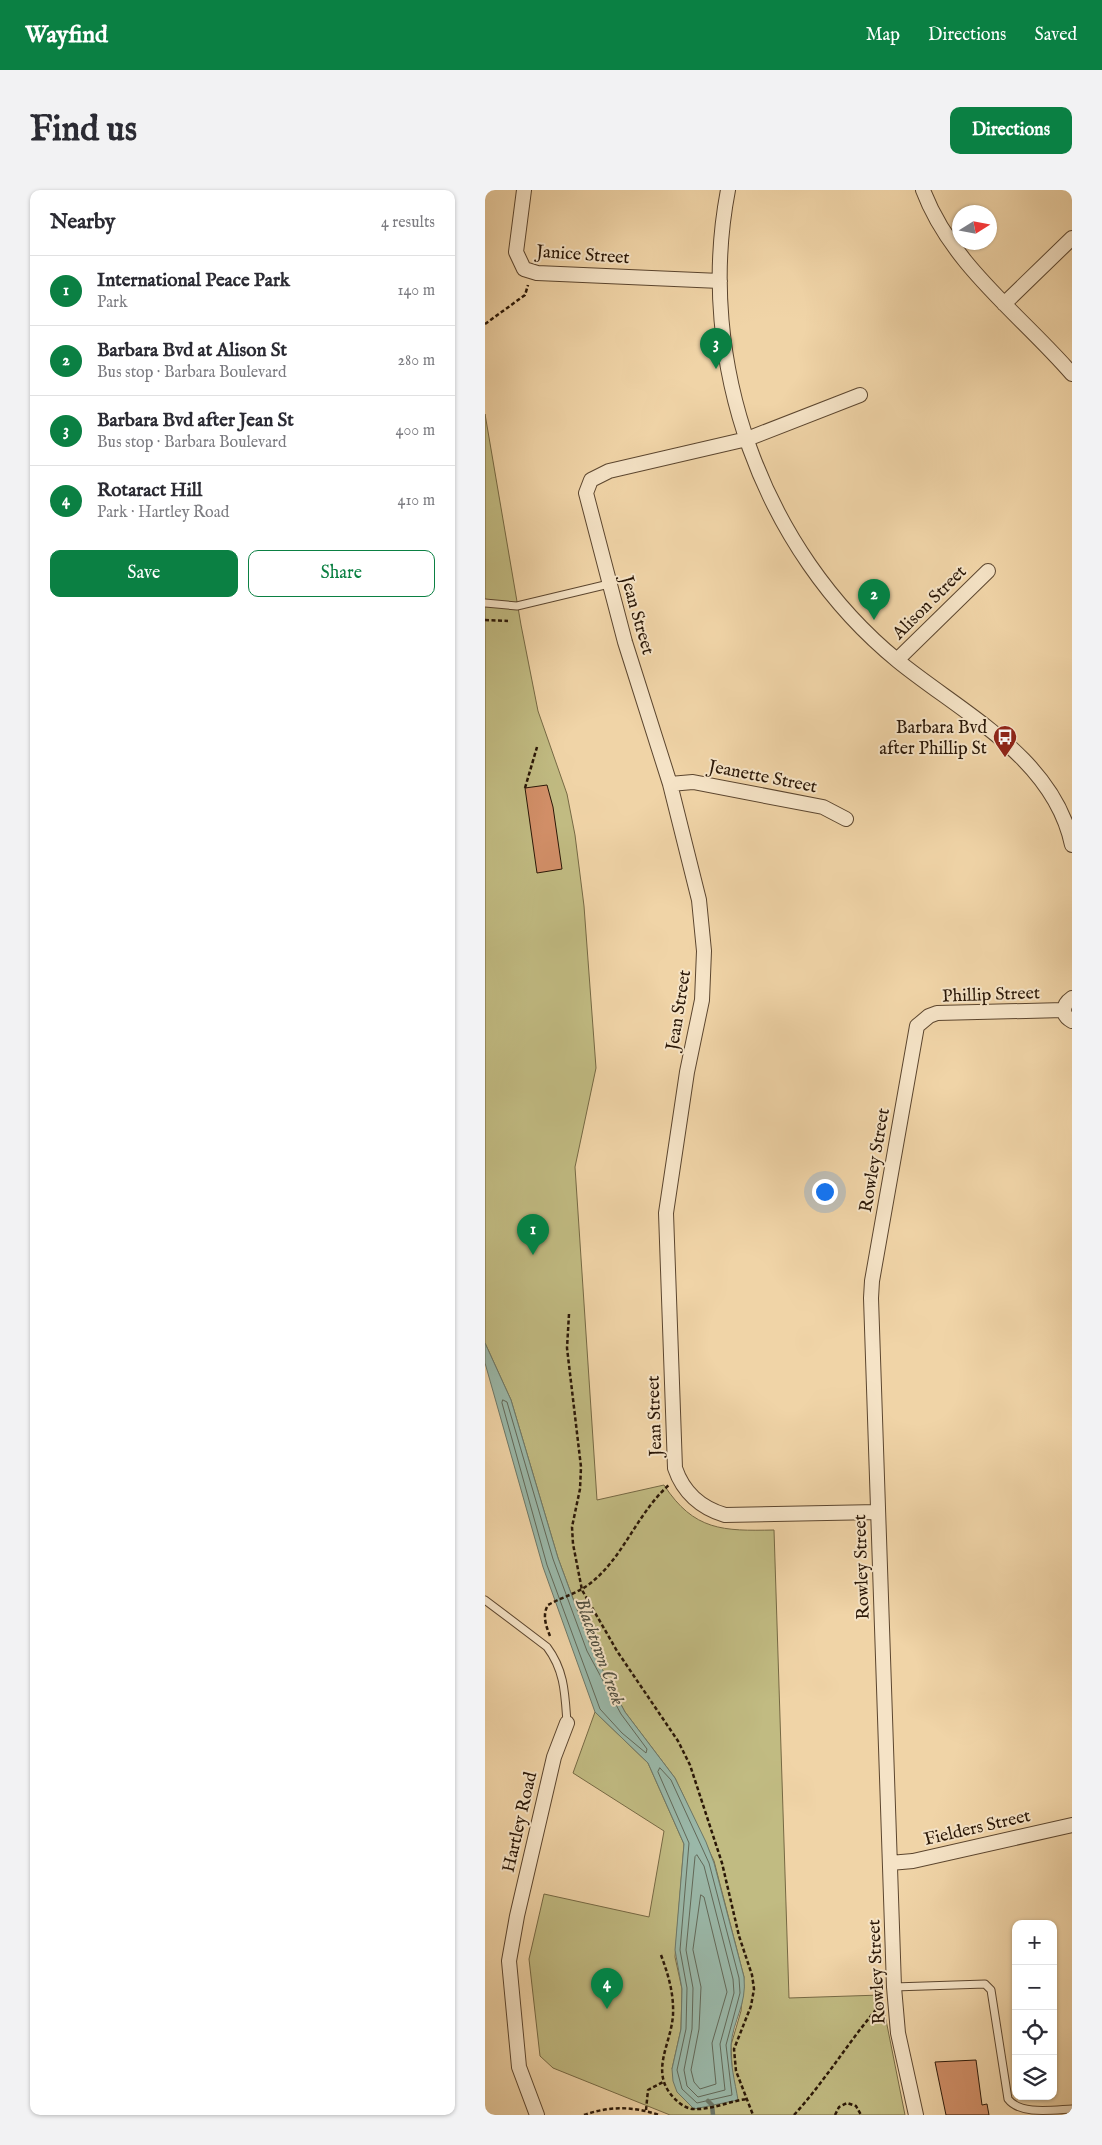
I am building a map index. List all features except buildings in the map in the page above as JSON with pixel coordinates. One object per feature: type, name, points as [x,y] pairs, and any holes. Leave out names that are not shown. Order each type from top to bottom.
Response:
[{"type":"street","name":"Janice Street","points":[[524,190],[516,252],[524,269],[537,273],[553,274],[720,281]]},
{"type":"street","points":[[728,190],[722,229],[720,281],[721,320],[728,371],[747,439],[774,505],[802,556],[842,607],[897,660],[1025,760],[1045,783],[1069,818],[1072,845]]},
{"type":"street","points":[[923,190],[938,224],[950,243],[1004,304],[1072,374]]},
{"type":"street","points":[[1004,304],[1072,238]]},
{"type":"street","name":"Jean Street","points":[[860,395],[747,439],[609,471],[591,480],[586,493],[625,642],[670,784],[699,900],[704,951],[702,1000],[687,1072],[666,1213],[673,1460],[678,1478],[701,1504],[725,1514],[746,1516],[878,1512]]},
{"type":"street","name":"Alison Street","points":[[897,660],[988,571]]},
{"type":"street","name":"Jeanette Street","points":[[670,784],[693,782],[823,806],[846,819]]},
{"type":"street","points":[[1068,1016],[1067,1002],[1072,998]]},
{"type":"street","name":"Phillip Street","points":[[921,1021],[937,1014],[1068,1016]]},
{"type":"street","name":"Rowley Street","points":[[916,2115],[899,2033],[894,1987],[872,1281],[913,1039],[917,1026],[921,1021]]},
{"type":"street","name":"Hartley Road","points":[[537,2115],[519,2067],[509,1961],[517,1916],[554,1757],[567,1723]]},
{"type":"street","name":"Fielders Street","points":[[890,1863],[922,1860],[1072,1824]]},
{"type":"lane","points":[[485,603],[517,606],[609,584]]},
{"type":"lane","name":"Hartley Road","points":[[485,1600],[547,1648],[555,1657],[563,1678],[567,1723]]},
{"type":"lane","points":[[894,1987],[985,1984],[991,1990],[1008,2099],[1013,2107],[1020,2111],[1072,2109]]},
{"type":"path","points":[[485,324],[525,294],[529,284],[524,269]]},
{"type":"path","points":[[485,620],[508,621]]},
{"type":"path","points":[[525,788],[537,747]]},
{"type":"path","points":[[569,1314],[567,1348],[581,1467],[577,1506],[572,1527],[573,1544],[582,1590],[617,1651],[678,1741],[698,1783],[752,1974],[754,1989],[751,2006],[734,2049],[736,2071],[753,2115]]},
{"type":"path","points":[[552,1602],[582,1590],[606,1568],[667,1487],[678,1478]]},
{"type":"path","points":[[661,1955],[671,1985],[673,2000],[673,2016],[661,2064],[663,2082],[667,2090],[676,2101],[695,2109],[747,2098]]},
{"type":"path","points":[[794,2115],[816,2091],[829,2070],[871,2016],[882,2004],[895,2002]]},
{"type":"path","points":[[646,2110],[648,2090],[663,2082]]},
{"type":"path","points":[[835,2115],[839,2107],[847,2103],[856,2106],[861,2115]]},
{"type":"path","points":[[583,2115],[613,2108],[646,2110],[659,2115]]},
{"type":"shaded area","points":[[485,414],[521,625],[538,711],[567,794],[575,835],[584,906],[596,1068],[575,1167],[597,1500],[664,1485],[687,1512],[711,1525],[740,1530],[774,1530],[789,1998],[881,1995],[905,2115],[670,2115],[553,2068],[540,2056],[529,1959],[544,1894],[649,1917],[664,1831],[573,1773],[595,1712],[648,1763],[684,1844],[675,1957],[682,1989],[681,2029],[672,2069],[732,2067],[731,2045],[741,2011],[744,1977],[714,1861],[675,1778],[625,1712],[592,1650],[558,1558],[511,1400],[485,1343]]},
{"type":"water","points":[[485,1343],[511,1400],[558,1558],[592,1650],[625,1712],[675,1778],[714,1863],[744,1977],[744,1996],[731,2045],[732,2066],[738,2100],[694,2109],[677,2092],[673,2081],[672,2069],[681,2029],[682,1989],[675,1950],[684,1844],[648,1763],[595,1712],[543,1567],[485,1363]]},
{"type":"waterway","name":"Blacktown Creek","points":[[708,2101],[712,2105],[713,2115]]},
{"type":"place","name":"Barbara Bvd after Jean St","points":[[716,369]]},
{"type":"place","name":"Barbara Bvd at Alison St","points":[[874,620]]},
{"type":"place","name":"Barbara Bvd after Phillip St","points":[[1005,758]]},
{"type":"place","name":"International Peace Park","points":[[533,1255]]},
{"type":"place","name":"Rotaract Hill","points":[[607,2009]]}]
